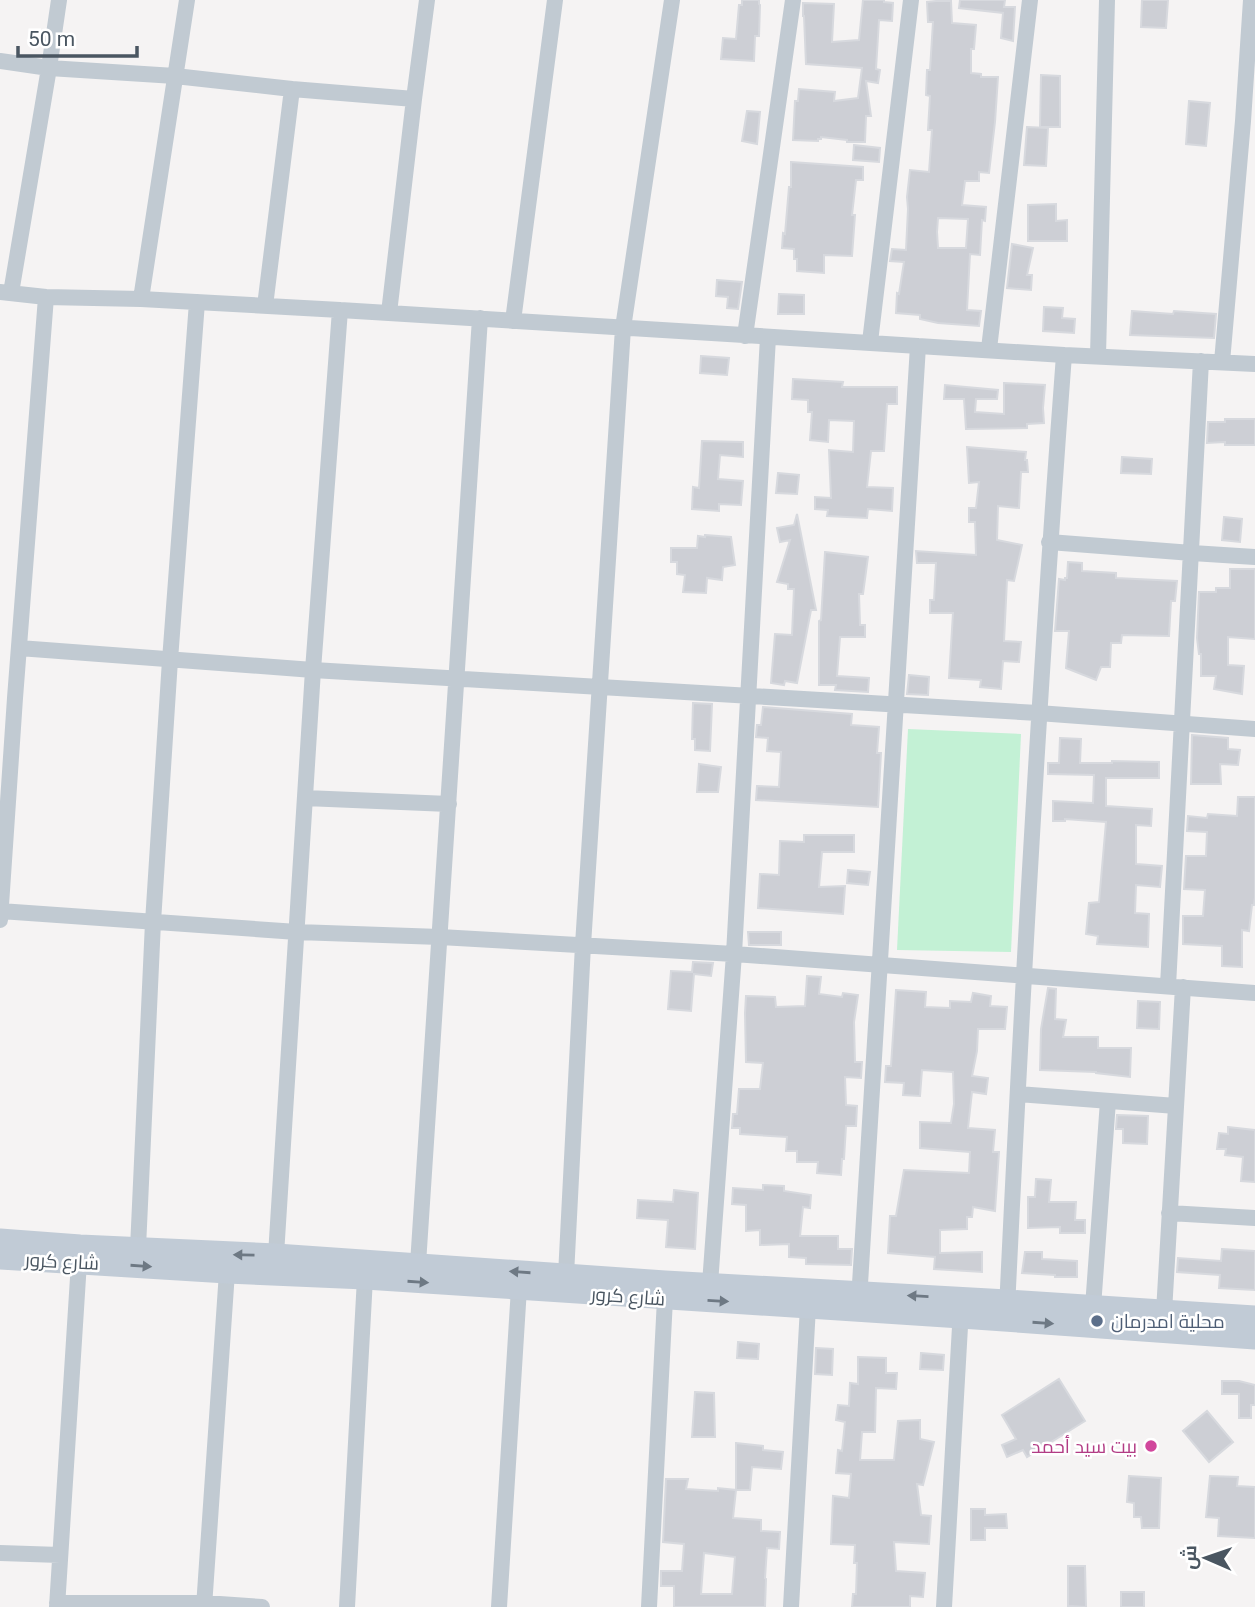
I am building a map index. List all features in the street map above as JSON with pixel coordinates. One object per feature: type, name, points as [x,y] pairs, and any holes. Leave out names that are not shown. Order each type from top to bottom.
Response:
[{"type":"main road","name":"شارع كرور","points":[[0,1240],[276,1255],[710,1284],[859,1302],[1137,1320],[1255,1338]]},
{"type":"main road","name":"شارع كرور","points":[[0,1258],[365,1278],[808,1307],[859,1302]]},
{"type":"main road","name":"شارع كرور","points":[[1007,1311],[1093,1307],[1137,1320],[1164,1312],[1255,1317]]},
{"type":"street","points":[[59,0],[49,68],[6,293],[1255,364]]},
{"type":"street","points":[[141,299],[187,0]]},
{"type":"street","points":[[389,313],[427,0]]},
{"type":"street","points":[[513,321],[555,0]]},
{"type":"street","points":[[566,1275],[583,945],[624,328],[672,0]]},
{"type":"street","points":[[745,336],[793,0]]},
{"type":"street","points":[[870,342],[911,0]]},
{"type":"street","points":[[989,349],[1031,0]]},
{"type":"street","points":[[1098,356],[1107,0]]},
{"type":"street","points":[[1222,362],[1249,122],[1251,0]]},
{"type":"street","points":[[0,61],[49,68],[175,76],[414,99]]},
{"type":"street","points":[[265,306],[292,89]]},
{"type":"street","points":[[0,920],[7,698],[19,648],[46,297]]},
{"type":"street","points":[[138,1248],[153,922],[197,302]]},
{"type":"street","points":[[276,1255],[313,670],[340,310]]},
{"type":"street","points":[[418,1264],[480,318]]},
{"type":"street","points":[[710,1284],[734,954],[768,337]]},
{"type":"street","points":[[859,1302],[918,346]]},
{"type":"street","points":[[1007,1311],[1038,713],[1064,355]]},
{"type":"street","points":[[1164,1312],[1176,1106],[1175,987],[1182,723],[1201,361]]},
{"type":"street","points":[[1049,542],[1255,557]]},
{"type":"street","points":[[19,648],[313,670],[896,704],[1255,729]]},
{"type":"street","points":[[305,799],[449,804]]},
{"type":"street","points":[[1,911],[297,932],[440,937],[734,954],[1255,993]]},
{"type":"street","points":[[1017,1094],[1176,1106]]},
{"type":"street","points":[[1093,1307],[1108,1101]]},
{"type":"street","points":[[1169,1213],[1255,1218]]},
{"type":"street","points":[[79,1262],[57,1605],[262,1607]]},
{"type":"street","points":[[205,1605],[227,1272]]},
{"type":"street","points":[[347,1607],[365,1278]]},
{"type":"street","points":[[499,1607],[519,1288]]},
{"type":"street","points":[[649,1607],[665,1298]]},
{"type":"street","points":[[791,1607],[808,1307]]},
{"type":"street","points":[[944,1607],[961,1307]]},
{"type":"street","points":[[0,1553],[60,1555]]},
{"type":"green space","points":[[908,729],[1021,734],[1011,952],[897,950]]},
{"type":"building","points":[[742,0],[759,0],[760,5],[759,36],[755,36],[754,61],[721,59],[723,38],[736,39],[739,5],[742,5]]},
{"type":"building","points":[[863,0],[893,3],[892,21],[879,20],[876,69],[880,70],[878,83],[866,81],[871,116],[866,116],[865,142],[821,137],[818,141],[793,140],[795,101],[798,101],[799,89],[835,92],[834,101],[858,98],[862,68],[806,64],[803,3],[834,4],[832,42],[859,40]]},
{"type":"building","points":[[960,0],[1005,0],[1004,7],[1015,7],[1013,41],[1001,38],[1003,13],[959,8]]},
{"type":"building","points":[[1142,0],[1168,0],[1166,28],[1141,27]]},
{"type":"building","points":[[951,1],[952,23],[976,25],[974,49],[971,49],[971,73],[981,74],[981,77],[998,77],[989,173],[979,172],[979,181],[965,181],[962,205],[986,207],[985,221],[982,220],[980,255],[970,254],[967,310],[981,311],[979,326],[938,323],[920,319],[920,315],[896,313],[897,293],[899,294],[904,262],[890,261],[892,249],[906,250],[910,170],[929,172],[932,130],[928,130],[930,96],[926,95],[933,22],[928,22],[927,2]],"holes":[[[938,218],[968,219],[966,248],[938,248]]]},
{"type":"building","points":[[1041,75],[1060,76],[1060,127],[1040,127]]},
{"type":"building","points":[[1189,101],[1210,103],[1206,146],[1186,144]]},
{"type":"building","points":[[747,111],[760,112],[757,144],[742,141]]},
{"type":"building","points":[[1027,127],[1048,128],[1046,166],[1024,165]]},
{"type":"building","points":[[854,145],[880,148],[879,162],[853,160]]},
{"type":"building","points":[[791,162],[863,167],[863,180],[856,180],[852,215],[855,215],[852,256],[824,255],[824,273],[797,271],[794,249],[782,248],[791,187]]},
{"type":"building","points":[[1056,204],[1056,221],[1067,220],[1067,241],[1028,241],[1028,205]]},
{"type":"building","points":[[1012,244],[1033,248],[1027,275],[1032,275],[1031,290],[1007,288]]},
{"type":"building","points":[[717,280],[742,282],[738,309],[727,308],[728,297],[716,296]]},
{"type":"building","points":[[779,294],[804,295],[804,314],[778,314]]},
{"type":"building","points":[[1044,307],[1063,308],[1062,318],[1075,319],[1074,333],[1043,331]]},
{"type":"building","points":[[1132,311],[1216,314],[1214,338],[1130,335]]},
{"type":"building","points":[[701,356],[729,358],[727,375],[700,373]]},
{"type":"building","points":[[793,379],[843,382],[842,387],[897,387],[897,404],[887,404],[884,451],[871,451],[867,487],[893,488],[892,511],[868,509],[867,518],[827,516],[828,510],[815,509],[815,497],[831,498],[829,450],[853,452],[854,421],[829,420],[828,442],[810,440],[812,412],[808,412],[808,400],[792,399]]},
{"type":"building","points":[[1004,383],[1045,385],[1044,423],[1027,424],[1027,428],[966,429],[964,399],[944,399],[945,385],[998,390],[997,399],[976,399],[975,412],[1004,414]]},
{"type":"building","points":[[1225,419],[1255,419],[1255,445],[1207,443],[1208,422],[1225,422]]},
{"type":"building","points":[[702,441],[743,442],[743,457],[720,455],[718,479],[743,481],[741,505],[719,504],[719,511],[692,509],[693,487],[699,488]]},
{"type":"building","points":[[967,447],[1026,452],[1028,472],[1021,472],[1019,508],[998,506],[997,540],[1022,545],[1014,581],[1007,580],[1004,641],[1021,642],[1019,662],[1003,661],[1001,689],[980,687],[981,680],[949,678],[953,613],[930,613],[930,600],[934,600],[936,563],[917,563],[916,551],[976,555],[975,522],[969,522],[969,508],[976,508],[979,482],[969,483]]},
{"type":"building","points":[[1122,457],[1152,459],[1151,474],[1121,473]]},
{"type":"building","points":[[778,473],[799,475],[797,494],[776,493]]},
{"type":"building","points":[[797,514],[816,610],[811,610],[797,683],[785,681],[784,685],[771,683],[775,634],[792,635],[794,589],[788,589],[788,584],[777,582],[790,540],[780,542],[777,528],[794,525]]},
{"type":"building","points":[[1224,517],[1242,519],[1240,542],[1222,540]]},
{"type":"building","points":[[698,536],[731,537],[735,565],[723,567],[722,580],[707,578],[706,593],[683,592],[685,575],[677,574],[677,562],[671,562],[671,548],[697,548]]},
{"type":"building","points":[[825,552],[868,557],[863,594],[859,594],[860,625],[865,625],[865,637],[840,637],[837,676],[869,678],[868,692],[835,690],[836,685],[819,685],[819,621]]},
{"type":"building","points":[[1068,562],[1082,563],[1082,571],[1116,573],[1116,578],[1177,581],[1175,601],[1171,601],[1169,636],[1122,635],[1121,643],[1111,643],[1110,667],[1101,667],[1096,680],[1066,668],[1069,631],[1055,631],[1059,579],[1067,578]]},
{"type":"building","points":[[1230,569],[1255,569],[1255,639],[1228,637],[1228,665],[1244,666],[1242,694],[1214,689],[1216,676],[1201,676],[1201,654],[1197,638],[1199,592],[1216,592],[1216,588],[1230,588]]},
{"type":"building","points":[[909,675],[929,677],[928,695],[907,694]]},
{"type":"building","points":[[693,703],[712,704],[710,751],[695,750],[695,739],[692,739]]},
{"type":"building","points":[[763,707],[852,714],[851,725],[879,727],[877,753],[881,753],[878,807],[756,800],[757,786],[779,787],[781,752],[767,751],[768,738],[756,737],[757,725],[761,725]]},
{"type":"building","points":[[1192,735],[1228,738],[1228,749],[1240,750],[1238,765],[1220,764],[1221,784],[1191,784]]},
{"type":"building","points":[[1060,738],[1081,739],[1080,763],[1159,762],[1159,778],[1106,778],[1106,806],[1152,809],[1151,826],[1136,825],[1136,864],[1162,866],[1160,887],[1136,885],[1135,913],[1149,914],[1148,947],[1097,944],[1098,936],[1086,934],[1089,903],[1099,902],[1106,822],[1065,819],[1053,821],[1053,801],[1093,803],[1094,775],[1048,774],[1048,763],[1059,763]]},
{"type":"building","points":[[699,764],[721,767],[718,792],[697,792]]},
{"type":"building","points":[[1238,797],[1255,797],[1255,897],[1249,931],[1242,930],[1242,967],[1222,966],[1222,946],[1183,944],[1183,916],[1203,916],[1205,890],[1184,889],[1186,856],[1206,856],[1207,832],[1187,831],[1188,816],[1237,816]]},
{"type":"building","points":[[804,835],[854,835],[854,852],[822,852],[819,887],[845,886],[843,914],[758,908],[760,874],[779,875],[780,841],[804,842]]},
{"type":"building","points":[[848,870],[870,872],[868,885],[847,883]]},
{"type":"building","points":[[748,932],[781,932],[781,945],[749,945]]},
{"type":"building","points":[[693,962],[713,963],[711,976],[694,974],[691,1011],[668,1009],[671,971],[692,972]]},
{"type":"building","points":[[807,976],[821,977],[819,994],[842,997],[843,993],[858,995],[854,1022],[855,1062],[862,1062],[861,1078],[845,1077],[846,1105],[857,1106],[856,1126],[846,1126],[841,1175],[817,1173],[818,1162],[797,1162],[797,1151],[786,1151],[787,1137],[740,1134],[740,1128],[732,1128],[733,1114],[737,1114],[739,1089],[760,1089],[763,1063],[746,1062],[746,996],[775,997],[776,1007],[805,1006]]},
{"type":"building","points":[[1048,988],[1056,989],[1055,1019],[1066,1020],[1063,1037],[1098,1037],[1098,1048],[1131,1048],[1130,1077],[1096,1072],[1040,1070],[1041,1029]]},
{"type":"building","points":[[896,990],[926,992],[925,1007],[950,1008],[950,1001],[971,1002],[973,993],[991,996],[990,1006],[1007,1007],[1005,1029],[978,1029],[972,1076],[988,1078],[986,1094],[972,1092],[968,1128],[995,1130],[993,1152],[999,1152],[995,1211],[973,1207],[972,1217],[967,1217],[967,1229],[940,1230],[940,1253],[982,1252],[982,1272],[934,1269],[935,1257],[888,1253],[890,1216],[896,1216],[904,1170],[969,1173],[970,1152],[920,1148],[920,1122],[951,1123],[954,1104],[953,1072],[922,1070],[920,1096],[903,1095],[904,1083],[885,1082],[886,1066],[891,1066]]},
{"type":"building","points":[[1138,1001],[1160,1002],[1159,1029],[1137,1028]]},
{"type":"building","points":[[1117,1115],[1148,1116],[1147,1144],[1123,1143],[1123,1129],[1116,1129]]},
{"type":"building","points":[[1228,1127],[1255,1130],[1255,1182],[1241,1181],[1243,1157],[1225,1155],[1226,1149],[1217,1149],[1219,1133],[1228,1134]]},
{"type":"building","points":[[1036,1179],[1051,1180],[1049,1202],[1076,1202],[1075,1220],[1085,1220],[1085,1233],[1060,1233],[1060,1227],[1028,1228],[1028,1197],[1035,1197]]},
{"type":"building","points":[[763,1185],[784,1186],[784,1191],[811,1195],[810,1208],[803,1207],[800,1236],[838,1236],[838,1249],[852,1249],[851,1265],[806,1264],[806,1258],[789,1257],[789,1244],[760,1245],[760,1230],[746,1231],[746,1205],[732,1204],[733,1188],[763,1190]]},
{"type":"building","points":[[674,1190],[698,1193],[695,1249],[666,1247],[668,1220],[637,1218],[638,1200],[673,1202]]},
{"type":"building","points":[[1222,1249],[1255,1251],[1255,1290],[1219,1288],[1220,1275],[1177,1272],[1178,1258],[1221,1261]]},
{"type":"building","points":[[1025,1252],[1042,1252],[1042,1259],[1077,1261],[1077,1277],[1022,1273]]},
{"type":"building","points":[[738,1342],[759,1344],[758,1359],[737,1358]]},
{"type":"building","points":[[816,1348],[833,1349],[832,1375],[815,1374]]},
{"type":"building","points":[[921,1353],[944,1355],[943,1370],[920,1369]]},
{"type":"building","points":[[858,1357],[886,1358],[886,1373],[897,1373],[896,1389],[876,1388],[875,1432],[862,1432],[860,1460],[894,1460],[898,1421],[920,1420],[920,1439],[934,1442],[923,1485],[917,1484],[921,1515],[931,1516],[929,1544],[894,1542],[896,1571],[925,1573],[923,1597],[910,1596],[910,1607],[852,1607],[853,1594],[856,1594],[855,1545],[831,1544],[833,1496],[849,1498],[851,1474],[836,1473],[845,1422],[836,1420],[838,1405],[849,1406],[850,1383],[858,1384]]},
{"type":"building","points":[[1059,1379],[1085,1421],[1027,1457],[1023,1450],[1007,1457],[1002,1445],[1016,1439],[1002,1415]]},
{"type":"building","points":[[1222,1381],[1255,1385],[1255,1405],[1251,1405],[1251,1418],[1239,1418],[1239,1394],[1222,1394]]},
{"type":"building","points":[[695,1392],[714,1393],[715,1437],[692,1437]]},
{"type":"building","points":[[1207,1411],[1233,1442],[1209,1462],[1183,1431]]},
{"type":"building","points":[[736,1443],[763,1446],[763,1450],[783,1452],[781,1469],[752,1467],[750,1490],[736,1490]]},
{"type":"building","points":[[1129,1476],[1161,1478],[1159,1528],[1142,1528],[1141,1517],[1134,1517],[1134,1503],[1127,1502]]},
{"type":"building","points":[[1210,1476],[1238,1477],[1237,1486],[1255,1487],[1255,1538],[1218,1536],[1219,1518],[1206,1517]]},
{"type":"building","points":[[666,1479],[688,1479],[686,1489],[736,1490],[733,1518],[761,1520],[761,1531],[780,1532],[779,1549],[767,1548],[765,1607],[674,1607],[674,1586],[661,1586],[661,1571],[682,1571],[684,1544],[663,1542]],"holes":[[[704,1553],[735,1557],[732,1594],[701,1594]]]},
{"type":"building","points":[[971,1509],[985,1509],[985,1515],[1006,1514],[1007,1528],[985,1528],[985,1540],[971,1540]]},
{"type":"building","points":[[1068,1566],[1085,1566],[1086,1607],[1068,1606]]},
{"type":"building","points":[[1121,1592],[1144,1592],[1144,1607],[1121,1607]]},
{"type":"place","name":"محلية امدرمان","points":[[1097,1321]]},
{"type":"place","name":"بيت سيد أحمد","points":[[1151,1446]]}]
